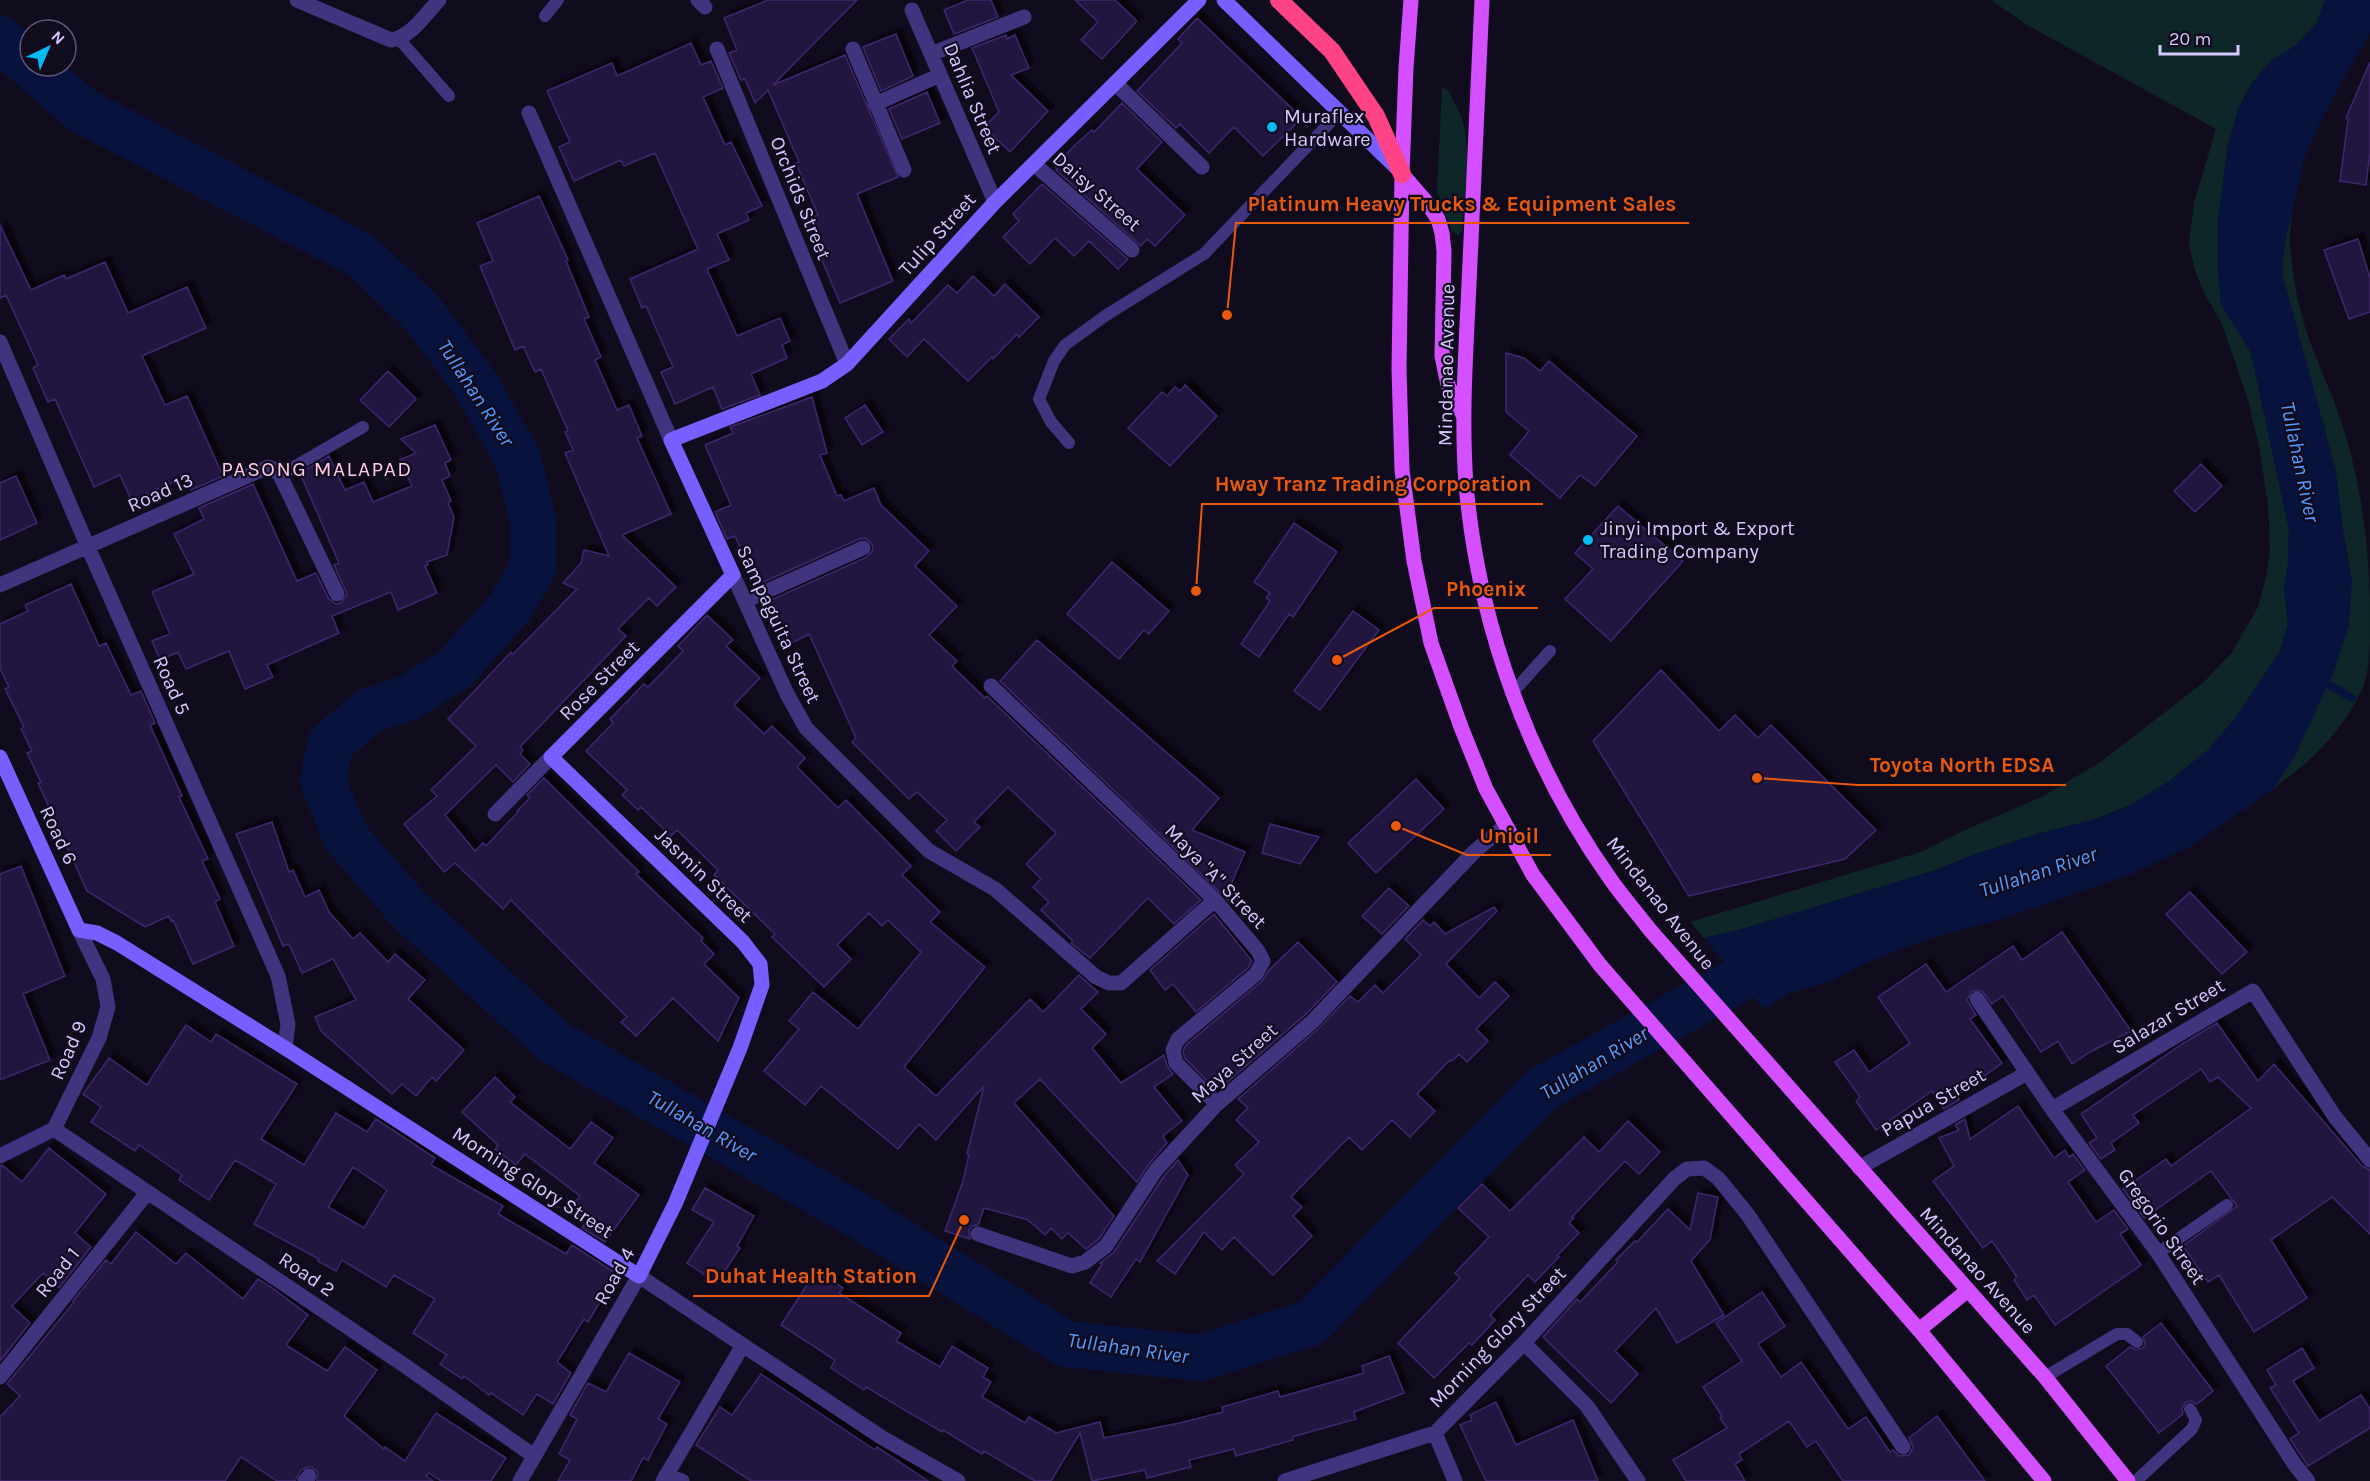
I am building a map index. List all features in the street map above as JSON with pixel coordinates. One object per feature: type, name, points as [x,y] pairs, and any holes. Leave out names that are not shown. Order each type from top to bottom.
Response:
[{"type":"highway","points":[[1279,0],[1332,51],[1376,116],[1402,174]]},
{"type":"main road","points":[[1411,0],[1402,174],[1399,414],[1402,470],[1414,561],[1431,643],[1482,778],[1505,826],[1533,875],[1600,965],[1919,1330],[2044,1481]]},
{"type":"main road","name":"Mindanao Avenue","points":[[1482,0],[1463,415],[1467,485],[1476,555],[1491,624],[1513,692],[1543,764],[1610,879],[1650,930],[2045,1377],[2128,1481]]},
{"type":"main road","points":[[1402,174],[1428,204],[1438,219],[1442,233],[1444,251],[1442,356],[1448,385],[1463,415]]},
{"type":"main road","points":[[1919,1330],[1968,1290]]},
{"type":"street","points":[[297,0],[395,40],[407,34],[439,0]]},
{"type":"street","name":"Tulip Street","points":[[670,440],[822,381],[847,364],[995,202],[1199,0]]},
{"type":"street","points":[[1224,0],[1402,174]]},
{"type":"street","name":"Dahlia Street","points":[[912,10],[995,202]]},
{"type":"street","points":[[931,54],[1024,17]]},
{"type":"street","name":"Orchids Street","points":[[717,49],[847,364]]},
{"type":"street","points":[[853,49],[904,170]]},
{"type":"street","points":[[875,104],[940,75]]},
{"type":"street","points":[[1115,83],[1202,167]]},
{"type":"street","name":"Sampaguita Street","points":[[529,113],[670,440],[787,694],[806,728],[930,851],[995,889],[1096,977],[1109,984],[1121,983],[1215,900]]},
{"type":"street","name":"Daisy Street","points":[[1034,164],[1132,250]]},
{"type":"street","name":"Road 5","points":[[0,342],[278,976],[288,1024],[285,1048]]},
{"type":"street","name":"Road 13","points":[[0,585],[268,467],[280,475]]},
{"type":"street","points":[[280,475],[337,594]]},
{"type":"street","points":[[745,601],[863,548]]},
{"type":"street","name":"Rose Street","points":[[495,814],[733,575]]},
{"type":"street","name":"Maya \"A\" Street","points":[[991,686],[1215,900],[1258,951],[1263,961],[1256,974],[1178,1039],[1173,1050],[1176,1063],[1217,1104]]},
{"type":"street","name":"Road 6","points":[[0,757],[79,930]]},
{"type":"street","name":"Jasmin Street","points":[[551,758],[743,942],[760,964],[762,985],[740,1048]]},
{"type":"street","name":"Maya Street","points":[[978,1234],[1072,1266],[1085,1262],[1106,1246],[1156,1170],[1217,1104],[1312,1022],[1475,851],[1505,826]]},
{"type":"street","name":"Morning Glory Street","points":[[79,930],[97,933],[117,943],[285,1048],[639,1276],[881,1437],[926,1465],[958,1481]]},
{"type":"street","name":"Road 9","points":[[54,1129],[99,1038],[108,1007],[104,979],[79,930]]},
{"type":"street","name":"Salazar Street","points":[[2052,1109],[2253,991],[2335,1117],[2370,1160]]},
{"type":"street","name":"Gregorio Street","points":[[1977,999],[2052,1109],[2158,1253],[2295,1465],[2308,1481]]},
{"type":"street","name":"Road 4","points":[[520,1481],[639,1276],[675,1204],[740,1048]]},
{"type":"street","name":"Papua Street","points":[[1858,1168],[2027,1073]]},
{"type":"street","points":[[0,1156],[54,1129]]},
{"type":"street","name":"Road 2","points":[[54,1129],[401,1363],[534,1456]]},
{"type":"street","name":"Morning Glory Street","points":[[1285,1481],[1435,1432],[1524,1343],[1674,1179],[1687,1169],[1704,1168],[1718,1178],[1743,1208],[1903,1447]]},
{"type":"street","name":"Road 1","points":[[0,1377],[147,1193]]},
{"type":"street","points":[[1524,1343],[1587,1406],[1638,1481]]},
{"type":"street","points":[[682,1481],[665,1478],[743,1345]]},
{"type":"street","points":[[1435,1432],[1455,1481]]},
{"type":"lane","points":[[545,16],[558,0]]},
{"type":"lane","points":[[395,40],[450,96]]},
{"type":"lane","points":[[1069,443],[1051,422],[1039,399],[1054,361],[1065,345],[1089,327],[1204,254],[1340,112]]},
{"type":"lane","points":[[280,475],[363,428]]},
{"type":"lane","points":[[1513,692],[1550,651]]},
{"type":"lane","points":[[2158,1253],[2227,1205]]},
{"type":"lane","points":[[2045,1377],[2117,1334],[2127,1334],[2137,1342]]},
{"type":"lane","points":[[2136,1481],[2192,1429],[2196,1420],[2190,1410]]},
{"type":"green space","points":[[1991,0],[2325,0],[2316,24],[2295,46],[2271,61],[2251,84],[2238,110],[2228,146],[2218,220],[2221,304],[2251,352],[2289,529],[2288,564],[2284,588],[2288,625],[2280,651],[2237,716],[2208,750],[2171,780],[2129,806],[2092,820],[2037,834],[1976,854],[1936,870],[1746,928],[1704,938],[1690,922],[1921,852],[2043,796],[2099,763],[2203,683],[2232,652],[2258,607],[2270,549],[2268,505],[2259,447],[2248,400],[2222,324],[2202,289],[2194,267],[2189,242],[2194,203],[2216,129],[2027,25]]},
{"type":"green space","points":[[1442,88],[1447,89],[1459,111],[1465,131],[1466,174],[1462,231],[1458,235],[1451,230],[1437,191]]},
{"type":"green space","points":[[2293,203],[2290,248],[2298,302],[2311,344],[2341,421],[2360,495],[2369,571],[2370,646],[2364,685],[2347,716],[2313,756],[2273,789],[2295,756],[2352,581],[2324,425],[2310,382],[2282,273],[2284,247]]},
{"type":"water","points":[[2325,0],[2370,0],[2370,32],[2322,118],[2304,159],[2284,247],[2282,273],[2336,471],[2345,546],[2352,581],[2349,624],[2335,669],[2295,756],[2273,789],[2191,846],[2136,872],[2006,918],[1927,939],[1866,963],[1834,980],[1790,993],[1764,1009],[1704,938],[1746,928],[1936,870],[1976,854],[2037,834],[2092,820],[2129,806],[2171,780],[2208,750],[2237,716],[2280,651],[2288,625],[2284,588],[2288,564],[2289,529],[2251,353],[2221,304],[2218,220],[2228,145],[2238,110],[2251,84],[2271,61],[2295,46],[2316,24]]},
{"type":"building","points":[[768,0],[857,0],[773,85],[845,55],[898,177],[857,194],[893,281],[840,303],[805,220],[818,215],[796,163],[799,162],[768,90],[755,103],[745,79],[741,80],[729,53],[737,50],[724,18]]},
{"type":"building","points":[[968,0],[991,0],[998,17],[954,34],[944,10]]},
{"type":"building","points":[[1075,0],[1115,0],[1137,21],[1102,59],[1081,40],[1098,22]]},
{"type":"building","points":[[1197,18],[1302,118],[1263,156],[1234,127],[1209,153],[1180,124],[1176,128],[1137,91],[1182,43],[1178,39]]},
{"type":"building","points":[[896,34],[913,76],[881,91],[863,47]]},
{"type":"building","points":[[1006,35],[1007,39],[1015,35],[1029,68],[1011,75],[1048,111],[1010,152],[984,127],[999,112],[972,48]]},
{"type":"building","points":[[691,43],[701,65],[711,61],[723,88],[703,97],[725,145],[731,142],[762,206],[746,213],[749,220],[717,234],[729,260],[707,269],[737,336],[780,318],[790,341],[782,345],[787,358],[751,374],[760,395],[722,409],[713,387],[675,404],[661,372],[673,367],[646,306],[642,308],[630,279],[698,249],[655,153],[624,166],[621,160],[574,181],[559,147],[570,142],[547,91],[612,63],[617,76]]},
{"type":"building","points":[[2370,62],[2370,152],[2366,185],[2340,181],[2348,119],[2346,118]]},
{"type":"building","points":[[927,92],[940,123],[902,139],[889,109]]},
{"type":"building","points":[[1122,103],[1162,142],[1137,169],[1185,215],[1155,246],[1147,239],[1141,246],[1056,170],[1055,166],[1092,130],[1094,132]]},
{"type":"building","points":[[1042,184],[1128,259],[1118,269],[1089,241],[1074,256],[1055,238],[1030,264],[1003,237],[1019,221],[1013,214]]},
{"type":"building","points":[[539,196],[568,260],[566,261],[589,317],[584,319],[601,357],[595,360],[617,410],[629,405],[642,436],[637,438],[671,514],[622,535],[676,587],[657,606],[649,598],[618,629],[626,636],[520,747],[523,750],[520,754],[530,764],[513,782],[496,765],[445,815],[475,851],[483,843],[486,846],[530,798],[527,795],[544,778],[639,872],[636,874],[703,938],[701,941],[714,954],[704,964],[739,998],[718,1041],[673,998],[636,1036],[621,1022],[627,1017],[511,900],[503,909],[455,863],[444,872],[404,824],[437,796],[431,790],[476,746],[448,719],[511,652],[513,654],[577,589],[563,583],[581,563],[584,550],[609,556],[565,453],[573,450],[565,432],[568,431],[541,369],[535,372],[523,346],[515,350],[480,266],[493,261],[477,223]]},
{"type":"building","points":[[0,225],[31,290],[64,275],[66,279],[105,262],[128,313],[187,287],[206,328],[142,356],[165,405],[187,396],[223,476],[191,490],[185,477],[132,501],[120,475],[94,487],[55,399],[48,402],[33,368],[38,365],[6,295],[0,298]]},
{"type":"building","points":[[2358,239],[2370,278],[2370,312],[2349,319],[2324,250]]},
{"type":"building","points":[[973,276],[994,296],[1005,284],[1039,317],[1019,337],[1017,334],[968,381],[924,339],[907,357],[889,339],[909,319],[911,323],[948,285],[957,293]]},
{"type":"building","points":[[1506,353],[1524,358],[1540,371],[1549,361],[1637,436],[1595,486],[1580,475],[1560,498],[1510,455],[1529,431],[1506,412]]},
{"type":"building","points":[[388,371],[416,399],[389,427],[360,400]]},
{"type":"building","points":[[1185,385],[1217,416],[1170,466],[1128,428],[1162,392],[1167,396],[1175,387],[1180,391]]},
{"type":"building","points":[[812,397],[827,453],[820,455],[837,496],[841,495],[844,501],[874,488],[881,505],[929,551],[915,566],[957,606],[929,635],[957,661],[952,666],[985,698],[987,696],[1201,900],[1174,924],[1148,898],[1090,958],[1071,943],[1073,941],[1041,910],[1049,902],[1033,887],[1041,879],[1026,864],[1056,833],[1008,787],[974,822],[980,827],[956,851],[936,831],[947,820],[917,792],[909,799],[852,742],[856,738],[809,634],[786,646],[764,603],[867,557],[873,550],[872,544],[865,538],[859,539],[757,585],[735,536],[727,539],[715,512],[731,505],[705,445],[733,433],[730,427]]},
{"type":"building","points":[[865,405],[883,432],[862,445],[845,418]]},
{"type":"building","points":[[435,425],[451,460],[445,463],[450,476],[442,480],[451,501],[448,503],[454,517],[447,555],[427,562],[428,565],[425,566],[437,593],[398,610],[391,592],[332,616],[339,633],[267,665],[273,677],[245,689],[229,651],[186,669],[178,652],[160,660],[152,641],[170,634],[152,592],[194,574],[174,534],[204,519],[199,508],[253,484],[297,581],[316,573],[329,599],[336,604],[341,603],[347,594],[334,565],[339,563],[300,473],[329,456],[345,490],[364,482],[373,502],[412,486],[400,460],[416,453],[401,439]]},
{"type":"building","points":[[2201,464],[2222,486],[2195,512],[2174,491]]},
{"type":"building","points":[[16,476],[37,523],[0,540],[0,483]]},
{"type":"building","points":[[1618,506],[1683,561],[1611,641],[1565,599],[1593,569],[1575,553]]},
{"type":"building","points":[[1294,523],[1337,552],[1293,617],[1289,614],[1259,657],[1241,644],[1270,601],[1266,598],[1270,593],[1254,582]]},
{"type":"building","points":[[1112,562],[1169,611],[1149,634],[1144,630],[1119,659],[1067,614]]},
{"type":"building","points":[[71,584],[99,646],[106,643],[131,695],[141,691],[155,723],[150,725],[182,796],[179,797],[208,859],[202,861],[220,899],[215,902],[234,946],[193,964],[169,916],[145,927],[87,891],[38,783],[41,782],[27,753],[32,751],[21,729],[24,727],[5,689],[9,687],[0,669],[0,624],[28,611],[25,605]]},
{"type":"building","points":[[1353,611],[1379,630],[1320,710],[1294,691]]},
{"type":"building","points":[[707,615],[733,640],[726,646],[760,678],[734,705],[764,734],[772,726],[805,758],[797,767],[838,808],[846,800],[911,866],[902,875],[940,912],[930,922],[985,967],[904,1067],[936,1096],[1030,999],[1043,1012],[1079,975],[1098,992],[1081,1009],[1106,1034],[1092,1048],[1121,1083],[1164,1055],[1167,1066],[1173,1074],[1154,1087],[1182,1121],[1163,1136],[1167,1143],[1137,1182],[1040,1079],[1014,1103],[1114,1216],[1099,1239],[1086,1249],[1068,1233],[1062,1239],[1051,1228],[1045,1235],[1028,1220],[984,1208],[978,1225],[972,1226],[969,1230],[970,1239],[945,1231],[963,1181],[969,1155],[967,1154],[984,1086],[936,1140],[919,1124],[898,1149],[821,1086],[805,1105],[764,1071],[799,1029],[789,1021],[813,992],[858,1029],[921,952],[888,920],[882,926],[869,913],[837,945],[851,959],[824,987],[772,937],[775,934],[714,875],[718,870],[677,830],[671,836],[641,807],[638,810],[622,795],[627,790],[586,751],[613,723],[610,719],[644,684],[648,687],[683,651],[678,646]]},
{"type":"building","points":[[1037,640],[1219,798],[1192,830],[1245,852],[1230,887],[1229,901],[1000,681]]},
{"type":"building","points":[[1661,670],[1719,731],[1735,715],[1758,738],[1771,725],[1876,830],[1845,859],[1689,896],[1593,741]]},
{"type":"building","points":[[1416,779],[1444,809],[1376,873],[1348,843]]},
{"type":"building","points":[[272,822],[289,872],[293,870],[305,897],[319,890],[329,912],[353,939],[360,933],[388,962],[395,954],[425,980],[408,999],[464,1050],[436,1081],[432,1077],[416,1096],[402,1084],[392,1094],[321,1031],[315,1017],[356,1000],[333,959],[302,973],[289,944],[283,946],[236,834]]},
{"type":"building","points":[[1270,824],[1319,837],[1300,864],[1262,853]]},
{"type":"building","points":[[21,866],[65,976],[23,994],[50,1060],[0,1080],[0,874]]},
{"type":"building","points":[[1389,888],[1409,906],[1382,934],[1362,916]]},
{"type":"building","points":[[2190,892],[2247,952],[2222,974],[2166,914]]},
{"type":"building","points":[[1494,907],[1497,911],[1446,964],[1479,998],[1495,982],[1509,996],[1476,1029],[1488,1041],[1467,1062],[1459,1054],[1452,1061],[1450,1060],[1417,1094],[1435,1111],[1410,1137],[1392,1120],[1362,1150],[1349,1137],[1291,1197],[1302,1207],[1293,1216],[1312,1236],[1273,1275],[1234,1237],[1222,1250],[1204,1232],[1175,1274],[1157,1261],[1244,1174],[1235,1165],[1259,1142],[1236,1120],[1248,1108],[1238,1099],[1318,1029],[1350,996],[1358,1002],[1375,985],[1383,993],[1421,955],[1405,939],[1423,920],[1430,926],[1434,922],[1445,934]]},
{"type":"building","points":[[1214,914],[1252,961],[1248,968],[1196,1012],[1173,984],[1165,990],[1150,970]]},
{"type":"building","points":[[2062,932],[2131,1031],[2072,1064],[2058,1041],[2041,1052],[2003,996],[1992,1004],[1982,991],[1972,991],[1967,1000],[1976,1015],[1970,1019],[2002,1063],[1958,1095],[1959,1100],[1944,1109],[1932,1091],[1876,1130],[1856,1101],[1860,1097],[1835,1062],[1854,1050],[1869,1072],[1910,1043],[1878,997],[1926,964],[1946,992],[2013,946],[2022,960]]},
{"type":"building","points":[[1298,942],[1337,982],[1305,1015],[1224,1085],[1216,1078],[1210,1084],[1185,1058],[1183,1051],[1186,1045],[1262,981],[1269,970]]},
{"type":"building","points":[[2217,1023],[2258,1081],[2274,1064],[2362,1166],[2370,1170],[2370,1234],[2332,1197],[2271,1240],[2307,1298],[2254,1332],[2219,1275],[2208,1282],[2183,1246],[2237,1206],[2211,1171],[2144,1218],[2123,1189],[2166,1159],[2171,1166],[2251,1108],[2218,1077],[2210,1082],[2201,1069],[2133,1115],[2139,1123],[2111,1143],[2115,1150],[2101,1159],[2089,1143],[2097,1138],[2081,1114],[2182,1044]]},
{"type":"building","points":[[186,1025],[211,1042],[216,1034],[297,1084],[261,1139],[304,1165],[336,1113],[367,1132],[376,1119],[435,1158],[431,1165],[503,1206],[498,1214],[566,1254],[572,1245],[617,1274],[588,1322],[584,1319],[557,1362],[571,1373],[553,1404],[537,1394],[523,1415],[491,1393],[489,1395],[464,1376],[462,1379],[440,1364],[447,1355],[413,1333],[435,1299],[394,1275],[386,1287],[342,1260],[336,1271],[318,1261],[319,1259],[254,1224],[276,1184],[235,1160],[209,1200],[179,1180],[182,1175],[139,1145],[135,1151],[91,1122],[101,1107],[83,1094],[109,1058],[147,1085]],"holes":[[[353,1167],[387,1190],[364,1228],[328,1207]]]},
{"type":"building","points":[[495,1077],[515,1097],[510,1102],[570,1149],[591,1122],[613,1138],[594,1163],[639,1195],[605,1242],[582,1228],[587,1220],[571,1208],[580,1196],[525,1154],[516,1165],[495,1149],[498,1145],[462,1112]]},
{"type":"building","points":[[2018,1106],[2054,1158],[2065,1150],[2069,1157],[2073,1154],[2085,1170],[2068,1182],[2096,1222],[2114,1210],[2128,1229],[2120,1234],[2141,1265],[2055,1325],[2034,1295],[2027,1300],[2014,1280],[2017,1277],[1992,1241],[1983,1248],[1933,1181],[1954,1166],[1939,1138],[1959,1130],[1955,1125],[1965,1119],[1970,1139]]},
{"type":"building","points":[[1628,1121],[1660,1152],[1639,1174],[1625,1161],[1572,1217],[1574,1218],[1569,1223],[1579,1233],[1557,1256],[1559,1257],[1535,1282],[1528,1275],[1490,1315],[1495,1320],[1472,1345],[1469,1343],[1434,1378],[1398,1343],[1460,1278],[1455,1273],[1489,1237],[1458,1208],[1482,1184],[1510,1211],[1584,1137],[1599,1152]]},
{"type":"building","points":[[49,1148],[106,1194],[75,1233],[91,1247],[59,1288],[43,1273],[12,1306],[30,1323],[0,1361],[0,1166],[2,1165],[22,1182]]},
{"type":"building","points":[[1178,1160],[1188,1175],[1140,1262],[1136,1259],[1111,1297],[1090,1283],[1102,1264],[1100,1263],[1114,1252],[1164,1176]]},
{"type":"building","points":[[705,1188],[754,1216],[737,1246],[740,1248],[717,1283],[687,1263],[714,1222],[692,1210]]},
{"type":"building","points":[[1698,1193],[1718,1197],[1710,1240],[1691,1261],[1724,1315],[1677,1343],[1656,1308],[1615,1351],[1638,1374],[1611,1403],[1543,1337],[1577,1299],[1580,1302],[1618,1262],[1616,1260],[1635,1241],[1637,1242],[1668,1209],[1690,1230]]},
{"type":"building","points":[[136,1232],[176,1264],[186,1253],[243,1299],[258,1279],[271,1287],[308,1315],[286,1345],[327,1371],[345,1347],[377,1370],[344,1416],[384,1449],[385,1447],[405,1461],[436,1413],[506,1458],[491,1481],[441,1481],[429,1473],[426,1476],[433,1481],[317,1481],[318,1472],[310,1466],[301,1470],[295,1481],[277,1481],[241,1457],[225,1481],[0,1481],[0,1417],[20,1396],[7,1384],[106,1260],[111,1264]]},
{"type":"building","points":[[816,1271],[843,1288],[839,1293],[901,1333],[896,1341],[940,1367],[952,1346],[988,1368],[983,1377],[991,1382],[982,1397],[1025,1423],[1029,1417],[1056,1433],[1100,1422],[1104,1438],[1180,1423],[1223,1412],[1222,1407],[1278,1391],[1280,1397],[1364,1373],[1362,1366],[1389,1356],[1404,1393],[1354,1412],[1356,1419],[1292,1437],[1293,1440],[1236,1456],[1234,1449],[1189,1460],[1191,1467],[1147,1478],[1145,1470],[1092,1481],[1080,1433],[1051,1481],[1035,1481],[984,1451],[982,1454],[943,1430],[942,1432],[866,1387],[864,1390],[831,1368],[835,1360],[781,1325]]},
{"type":"building","points":[[1762,1292],[1785,1326],[1758,1344],[1781,1377],[1801,1362],[1848,1429],[1866,1417],[1890,1452],[1893,1450],[1899,1456],[1909,1455],[1913,1447],[1909,1438],[1937,1416],[1985,1481],[1843,1481],[1816,1441],[1807,1447],[1789,1421],[1739,1454],[1742,1460],[1735,1464],[1745,1481],[1686,1481],[1673,1460],[1727,1428],[1703,1387],[1742,1361],[1716,1323]]},
{"type":"building","points":[[2161,1323],[2213,1391],[2197,1404],[2191,1401],[2186,1402],[2182,1408],[2183,1414],[2159,1433],[2106,1366],[2130,1347],[2136,1350],[2143,1348],[2145,1343],[2143,1337]]},
{"type":"building","points":[[2302,1348],[2314,1368],[2293,1381],[2319,1421],[2361,1395],[2370,1409],[2370,1428],[2308,1466],[2290,1439],[2299,1433],[2270,1388],[2276,1385],[2267,1370]]},
{"type":"building","points":[[629,1353],[680,1382],[658,1419],[667,1424],[648,1460],[643,1458],[631,1481],[558,1481],[570,1460],[559,1454],[577,1419],[570,1415],[588,1383],[606,1392]]},
{"type":"building","points":[[761,1374],[875,1450],[877,1447],[928,1481],[751,1481],[696,1445],[720,1407],[732,1415]]},
{"type":"building","points":[[1496,1402],[1516,1445],[1573,1420],[1598,1481],[1486,1481],[1460,1425],[1472,1420],[1470,1415]]},
{"type":"waterway","name":"Tullahan River","points":[[0,39],[18,55]]},
{"type":"waterway","name":"Tullahan River","points":[[45,78],[83,111],[362,256],[423,314],[476,385],[517,457],[533,520],[533,568],[510,607],[455,669],[408,698],[369,711],[330,744],[323,781],[345,836],[409,910],[554,1042],[864,1219],[1066,1344],[1199,1358],[1311,1323],[1542,1089],[1754,971],[1799,954]]},
{"type":"waterway","points":[[2319,679],[2352,698]]},
{"type":"place","name":"Muraflex Hardware","points":[[1272,127]]},
{"type":"place","name":"Platinum Heavy Trucks & Equipment Sales","points":[[1227,315]]},
{"type":"place","name":"Jinyi Import & Export Trading Company","points":[[1588,540]]},
{"type":"place","name":"Hway Tranz Trading Corporation","points":[[1196,591]]},
{"type":"place","name":"Phoenix","points":[[1337,660]]},
{"type":"place","name":"Toyota North EDSA","points":[[1757,778]]},
{"type":"place","name":"Unioil","points":[[1396,826]]},
{"type":"place","name":"Duhat Health Station","points":[[964,1220]]},
{"type":"district","name":"PASONG MALAPAD","points":[[317,469]]}]
